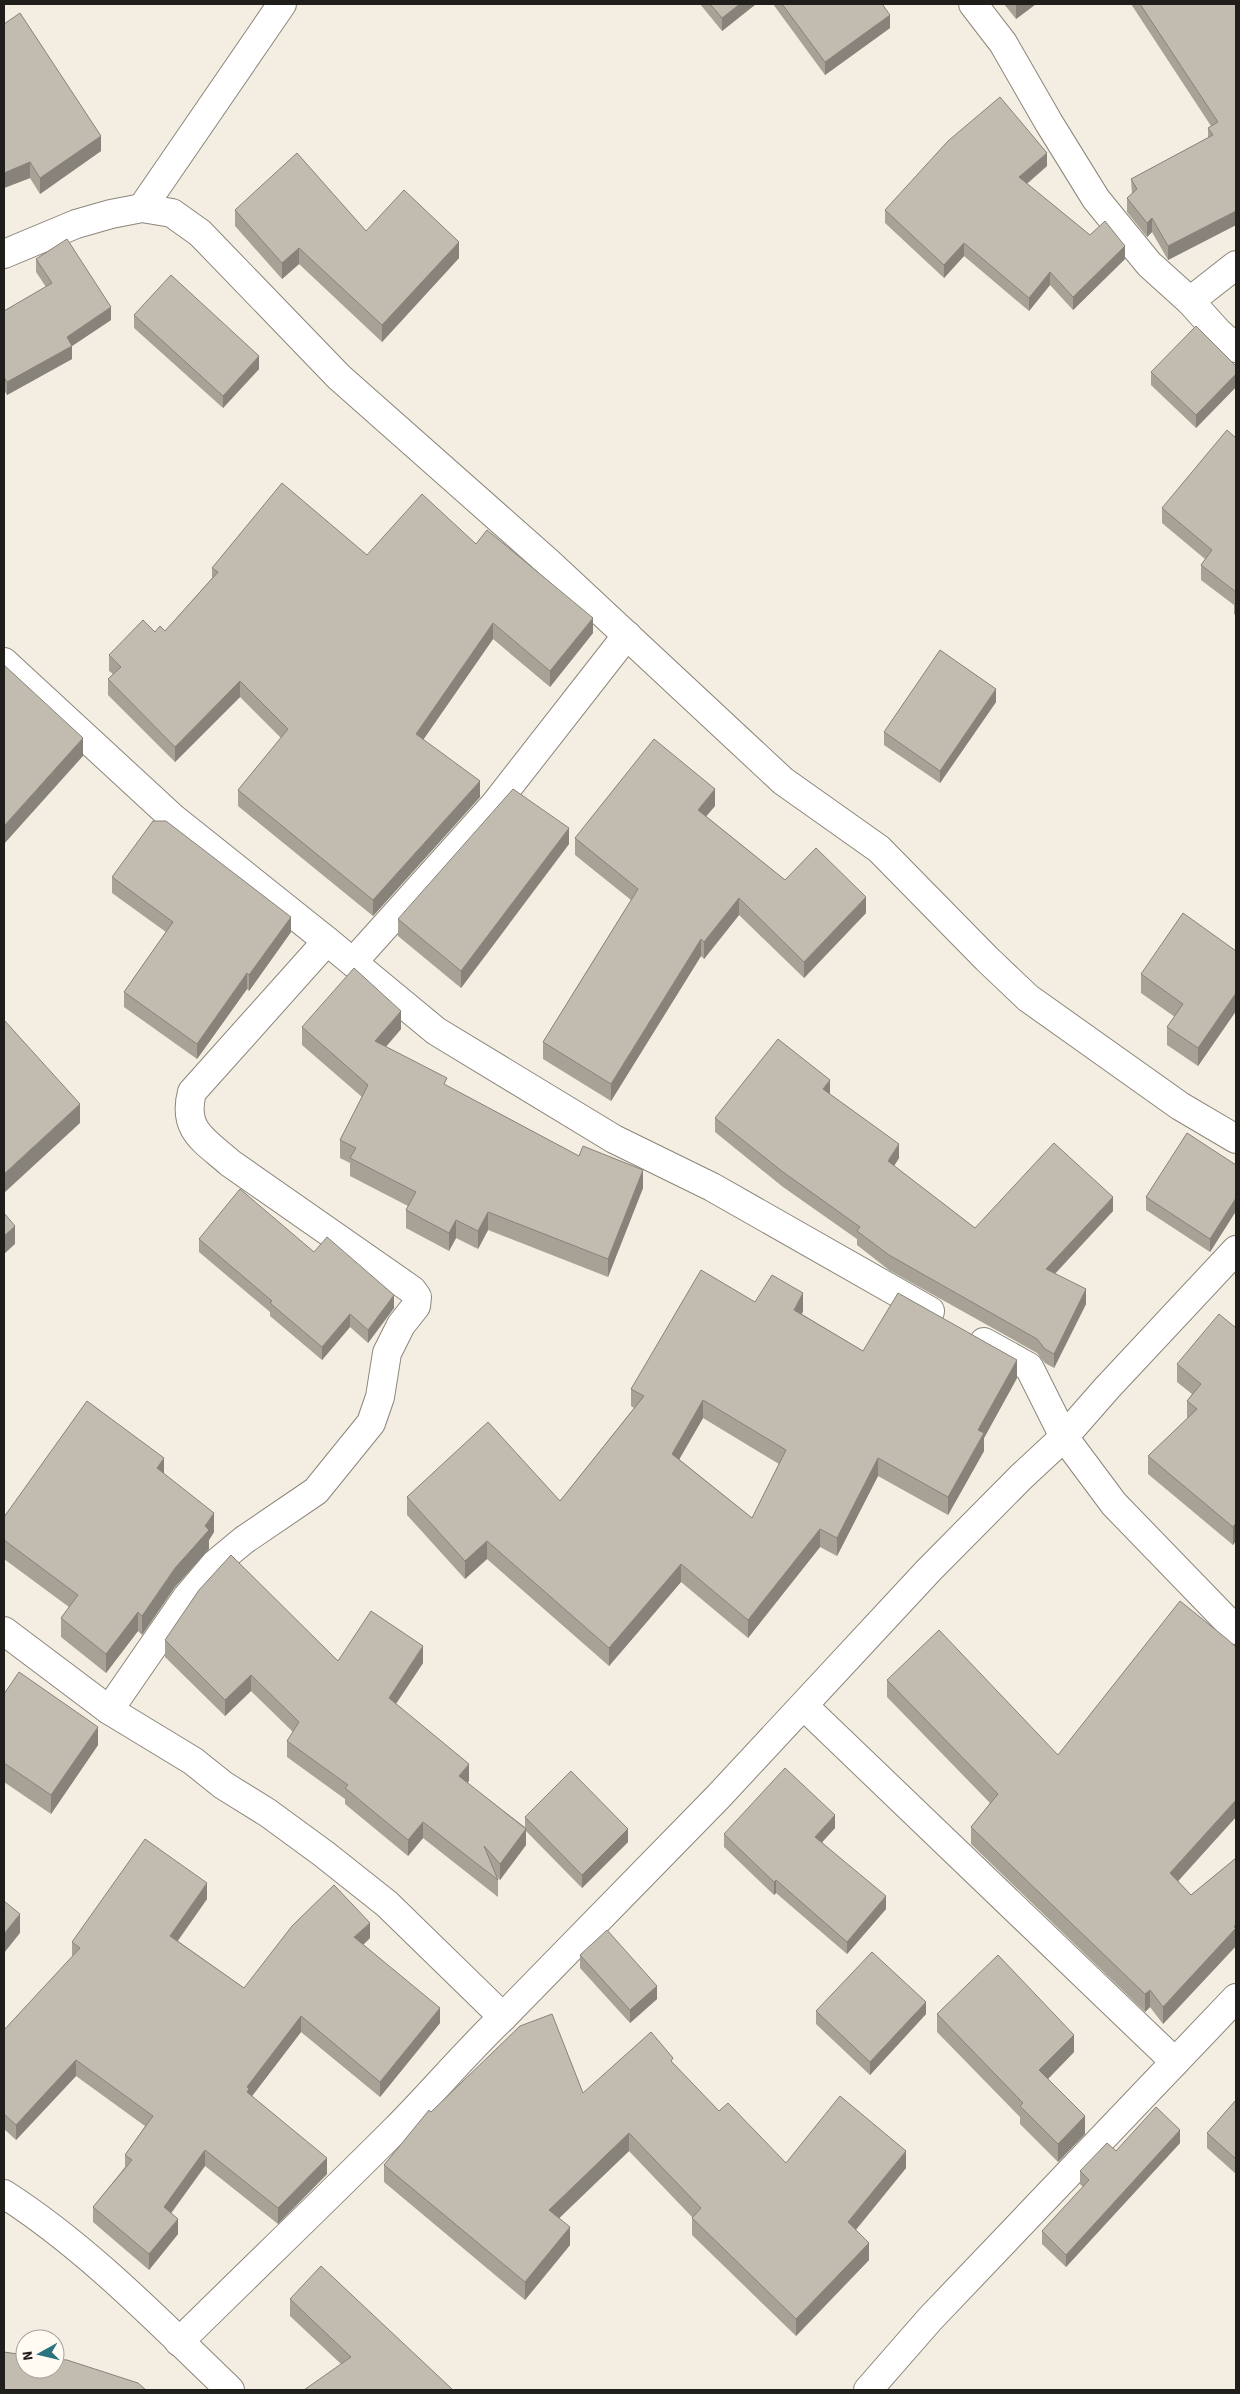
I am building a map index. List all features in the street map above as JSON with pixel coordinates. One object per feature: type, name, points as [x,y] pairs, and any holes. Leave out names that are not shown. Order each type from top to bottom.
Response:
[{"type":"street","points":[[142,208],[282,4]]},
{"type":"street","points":[[973,4],[1003,42],[1049,123],[1096,199],[1149,264],[1190,301],[1218,332],[1236,348]]},
{"type":"street","points":[[4,254],[76,224],[142,208],[172,213],[200,233],[339,377],[627,635],[783,781],[879,849],[1028,998],[1180,1106],[1236,1139]]},
{"type":"street","points":[[1190,301],[1236,265]]},
{"type":"street","points":[[353,962],[495,804],[627,635]]},
{"type":"street","points":[[4,662],[173,818],[436,1031],[614,1139],[712,1187],[1029,1367],[1064,1437],[1114,1504],[1236,1630]]},
{"type":"street","points":[[109,1710],[187,1597],[215,1564],[244,1540],[316,1490],[371,1423],[380,1397],[387,1353],[401,1325],[416,1306],[417,1297],[412,1290],[230,1163],[204,1140],[192,1126],[189,1118],[188,1109],[192,1092],[327,941]]},
{"type":"street","points":[[180,2342],[395,2130],[441,2083],[469,2049],[503,2017],[718,1797],[928,1570],[1064,1437],[1107,1388],[1236,1250]]},
{"type":"street","points":[[4,1631],[109,1710],[193,1761],[222,1784],[268,1813],[324,1854],[387,1904],[503,2017]]},
{"type":"street","points":[[804,1706],[1175,2062]]},
{"type":"street","points":[[868,2390],[930,2319],[1236,1998]]},
{"type":"street","points":[[4,2194],[38,2216],[101,2268],[230,2390]]},
{"type":"building","points":[[710,4],[740,4],[722,18]]},
{"type":"building","points":[[782,4],[882,4],[890,15],[825,62]]},
{"type":"building","points":[[1140,4],[1236,4],[1236,211],[1168,246],[1152,218],[1147,223],[1127,198],[1137,189],[1131,179],[1213,135],[1208,128],[1218,122]]},
{"type":"building","points":[[20,13],[101,136],[40,178],[30,162],[4,173],[4,24]]},
{"type":"building","points":[[1000,97],[1047,153],[1019,177],[1090,235],[1105,221],[1125,246],[1073,297],[1050,272],[1029,298],[964,243],[944,265],[885,210],[948,141]]},
{"type":"building","points":[[297,153],[366,231],[404,190],[459,242],[382,325],[299,248],[282,263],[235,210]]},
{"type":"building","points":[[67,239],[111,307],[67,337],[72,346],[7,382],[4,377],[4,311],[52,283],[36,259]]},
{"type":"building","points":[[171,275],[259,356],[223,396],[134,315]]},
{"type":"building","points":[[1196,326],[1236,366],[1236,374],[1196,415],[1151,372]]},
{"type":"building","points":[[1227,430],[1236,438],[1236,592],[1201,565],[1212,550],[1162,508]]},
{"type":"building","points":[[282,483],[367,555],[422,494],[476,544],[487,530],[593,618],[550,671],[493,623],[416,734],[480,781],[373,900],[238,790],[288,729],[240,681],[175,747],[108,679],[121,667],[109,655],[143,620],[155,632],[160,626],[165,631],[218,572],[212,568]]},
{"type":"building","points":[[940,650],[996,689],[940,771],[884,732]]},
{"type":"building","points":[[4,665],[83,738],[4,826]]},
{"type":"building","points":[[654,739],[715,789],[698,810],[785,880],[816,848],[866,897],[804,962],[739,898],[704,942],[701,939],[611,1084],[543,1042],[638,889],[575,838]]},
{"type":"building","points":[[513,789],[569,828],[461,971],[398,919]]},
{"type":"building","points":[[153,821],[166,821],[291,917],[249,975],[247,973],[197,1044],[124,992],[173,922],[112,877]]},
{"type":"building","points":[[1183,913],[1236,951],[1236,993],[1198,1048],[1167,1027],[1183,1004],[1141,974]]},
{"type":"building","points":[[354,968],[401,1011],[375,1041],[447,1078],[444,1084],[579,1156],[583,1146],[643,1170],[608,1259],[488,1212],[478,1231],[456,1220],[449,1233],[406,1210],[416,1192],[350,1158],[356,1148],[340,1140],[368,1085],[302,1027]]},
{"type":"building","points":[[4,1020],[80,1104],[4,1174]]},
{"type":"building","points":[[778,1039],[830,1080],[823,1089],[899,1144],[888,1161],[975,1228],[1054,1143],[1113,1197],[1046,1269],[1086,1289],[1054,1354],[1045,1349],[1037,1339],[889,1255],[857,1231],[860,1227],[783,1172],[715,1118]]},
{"type":"building","points":[[1187,1133],[1236,1165],[1236,1198],[1210,1239],[1146,1197]]},
{"type":"building","points":[[240,1189],[314,1252],[327,1237],[394,1295],[368,1330],[350,1314],[322,1347],[270,1303],[272,1301],[199,1239]]},
{"type":"building","points":[[4,1213],[15,1226],[4,1236]]},
{"type":"building","points":[[701,1270],[755,1302],[772,1275],[803,1293],[794,1310],[863,1351],[898,1293],[1017,1360],[978,1430],[984,1433],[948,1497],[878,1458],[837,1538],[820,1529],[748,1620],[681,1564],[609,1648],[487,1541],[465,1561],[407,1497],[488,1422],[560,1501],[644,1396],[631,1389]],"holes":[[[703,1400],[786,1450],[752,1518],[672,1454]]]},
{"type":"building","points":[[1219,1314],[1236,1328],[1236,1524],[1233,1527],[1148,1456],[1197,1409],[1187,1401],[1201,1384],[1177,1364]]},
{"type":"building","points":[[87,1401],[164,1458],[157,1468],[214,1513],[205,1526],[209,1530],[175,1568],[142,1616],[138,1612],[106,1654],[61,1618],[78,1595],[4,1540],[4,1517]]},
{"type":"building","points":[[231,1555],[338,1661],[371,1611],[423,1646],[389,1698],[469,1764],[459,1776],[526,1829],[500,1864],[484,1846],[498,1880],[423,1822],[408,1840],[345,1788],[348,1785],[287,1741],[299,1722],[251,1675],[225,1700],[165,1640],[199,1590]]},
{"type":"building","points":[[1180,1601],[1236,1647],[1236,1800],[1170,1873],[1191,1895],[1236,1858],[1236,1924],[1234,1927],[1236,1928],[1163,2007],[1150,1990],[1145,1994],[971,1827],[998,1794],[887,1680],[939,1630],[1058,1755]]},
{"type":"building","points":[[19,1672],[98,1727],[51,1795],[4,1763],[4,1694]]},
{"type":"building","points":[[785,1768],[835,1815],[815,1837],[886,1896],[847,1942],[776,1880],[774,1882],[724,1834]]},
{"type":"building","points":[[571,1771],[628,1829],[582,1875],[525,1817]]},
{"type":"building","points":[[145,1839],[207,1883],[170,1936],[244,1988],[292,1926],[334,1885],[370,1923],[354,1937],[440,2008],[380,2082],[301,2016],[247,2087],[249,2089],[247,2092],[327,2158],[278,2208],[205,2150],[164,2207],[178,2219],[149,2254],[93,2207],[132,2160],[125,2155],[153,2116],[76,2060],[16,2125],[4,2114],[4,2030],[80,1948],[72,1942]]},
{"type":"building","points":[[4,1901],[20,1914],[4,1934]]},
{"type":"building","points":[[607,1930],[657,1986],[630,2010],[580,1955]]},
{"type":"building","points":[[872,1952],[926,2002],[870,2062],[816,2011]]},
{"type":"building","points":[[998,1955],[1074,2035],[1039,2070],[1085,2116],[1058,2144],[1020,2106],[1023,2103],[937,2014]]},
{"type":"building","points":[[552,2014],[583,2093],[651,2032],[673,2058],[671,2061],[719,2111],[728,2103],[786,2163],[840,2096],[906,2151],[848,2222],[869,2243],[796,2319],[692,2218],[701,2208],[629,2133],[549,2210],[570,2227],[525,2282],[384,2165],[429,2110],[431,2112],[520,2026]]},
{"type":"building","points":[[1236,2100],[1236,2159],[1207,2133]]},
{"type":"building","points":[[1156,2107],[1180,2130],[1066,2255],[1042,2231],[1089,2180],[1080,2171],[1107,2143],[1116,2151]]},
{"type":"building","points":[[321,2266],[453,2390],[304,2390],[351,2357],[290,2299]]},
{"type":"building","points":[[4,2352],[15,2354],[15,2379],[65,2379],[65,2360],[67,2360],[138,2383],[146,2390],[4,2390]]}]
